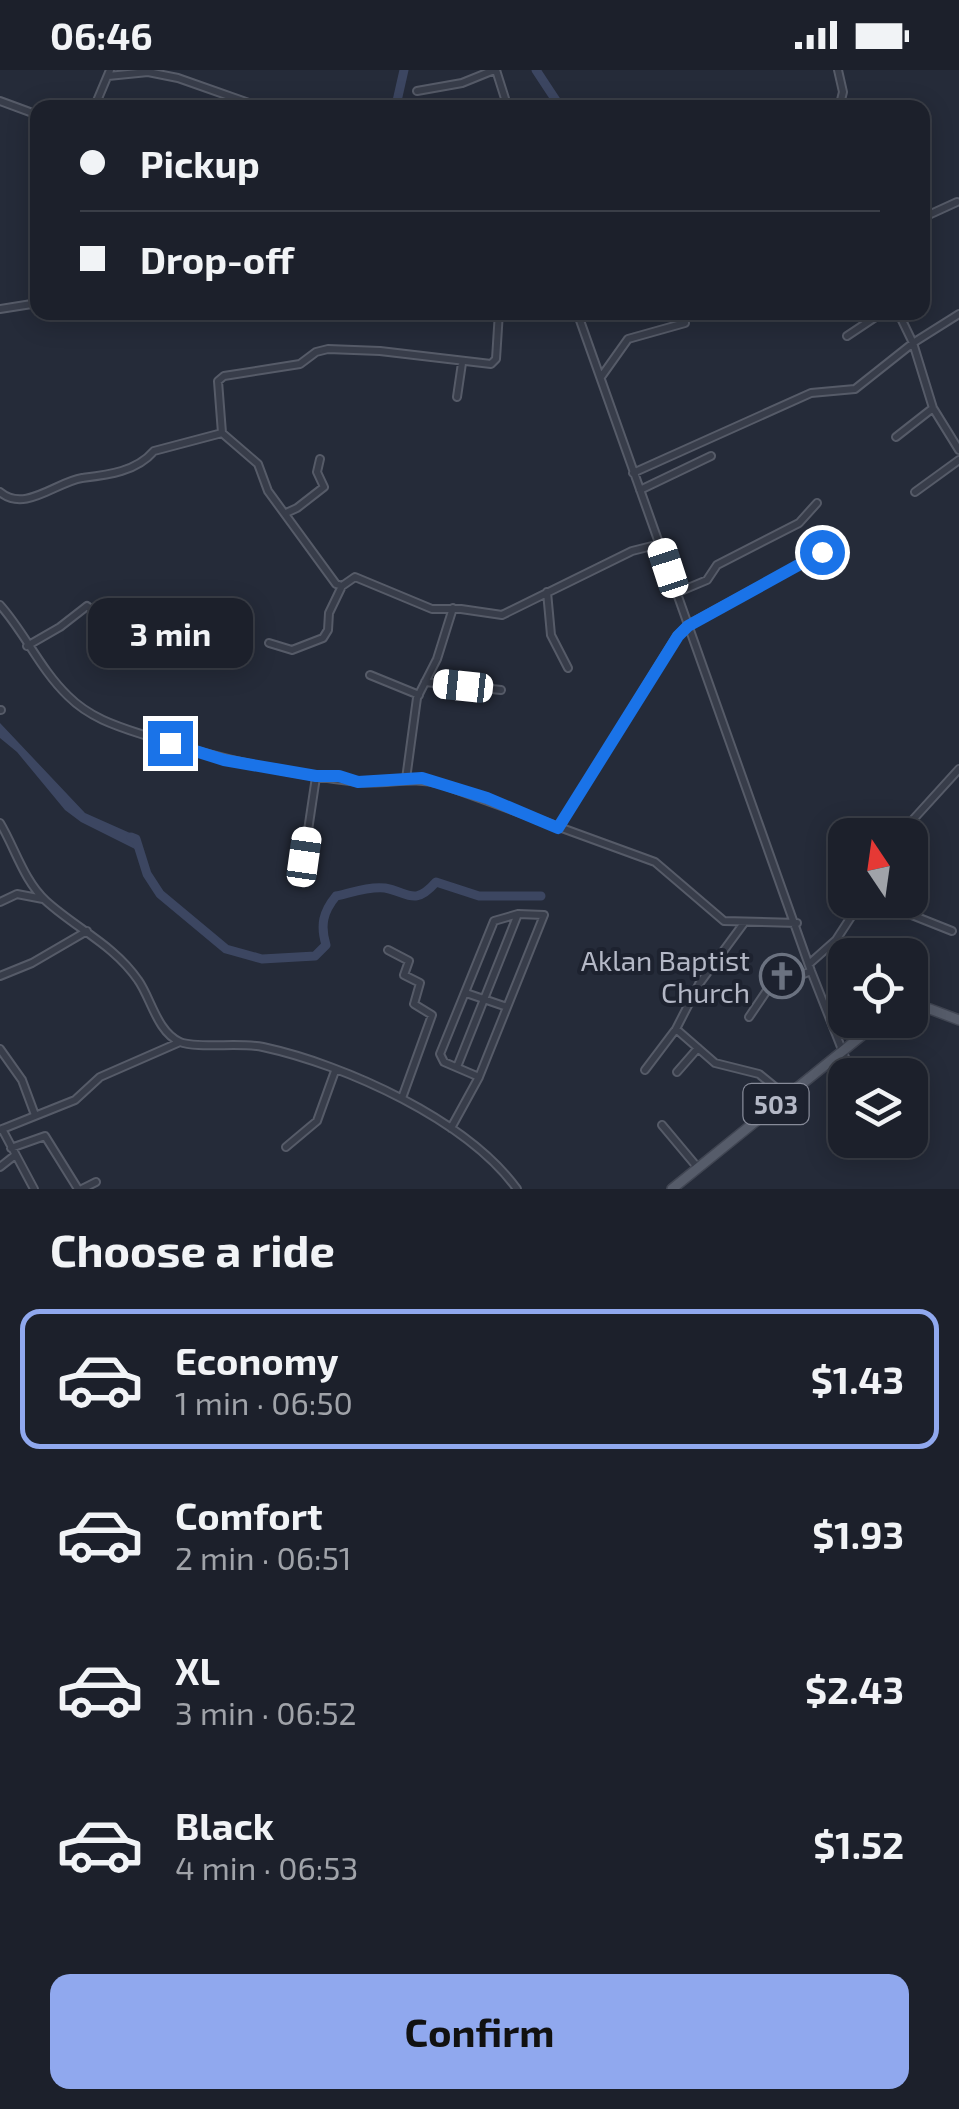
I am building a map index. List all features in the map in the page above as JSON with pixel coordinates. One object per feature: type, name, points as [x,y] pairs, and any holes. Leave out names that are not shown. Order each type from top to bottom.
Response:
[{"type":"main road","points":[[928,1009],[954,1018]]},
{"type":"main road","name":"503","points":[[672,1189],[858,1038]]},
{"type":"street","points":[[417,92],[462,83],[494,70],[506,100]]},
{"type":"street","points":[[838,70],[841,100]]},
{"type":"street","points":[[97,100],[109,73],[148,72],[241,100]]},
{"type":"street","points":[[0,101],[30,113]]},
{"type":"street","points":[[930,214],[957,202]]},
{"type":"street","points":[[0,309],[30,304]]},
{"type":"street","points":[[634,473],[811,392],[855,389],[912,343],[959,314]]},
{"type":"street","points":[[342,586],[336,584],[268,491],[258,464],[222,433],[218,380],[300,364],[316,352],[328,350],[380,351],[462,363],[495,362],[499,320]]},
{"type":"street","points":[[581,320],[810,968],[846,1058]]},
{"type":"street","points":[[847,336],[871,320]]},
{"type":"street","points":[[902,320],[933,408],[959,450]]},
{"type":"street","points":[[600,378],[628,339],[685,324]]},
{"type":"street","points":[[457,397],[462,363]]},
{"type":"street","points":[[896,437],[933,408]]},
{"type":"street","points":[[0,492],[14,500],[36,496],[80,478],[105,477],[147,459],[154,451],[222,433]]},
{"type":"street","points":[[640,490],[711,456]]},
{"type":"street","points":[[286,512],[298,508],[324,487],[317,472],[320,459]]},
{"type":"street","points":[[915,492],[959,460]]},
{"type":"street","points":[[676,592],[707,580],[718,565],[800,522],[817,504]]},
{"type":"street","points":[[269,643],[292,650],[324,638],[329,614],[342,586],[355,577],[432,609],[502,615],[632,551],[660,544]]},
{"type":"street","points":[[558,828],[669,647],[688,626],[822,552]]},
{"type":"street","points":[[547,592],[551,635],[568,668]]},
{"type":"street","points":[[0,605],[66,695],[95,718],[224,760],[358,782],[422,778],[487,798],[655,862],[724,921],[796,923]]},
{"type":"street","points":[[27,646],[87,606],[105,620]]},
{"type":"street","points":[[406,778],[418,695],[437,659],[453,608]]},
{"type":"street","points":[[370,675],[418,695]]},
{"type":"street","points":[[425,682],[501,690]]},
{"type":"street","points":[[915,818],[959,770]]},
{"type":"street","points":[[304,857],[316,776]]},
{"type":"street","points":[[0,823],[44,899],[112,950],[139,981],[162,1025],[180,1042]]},
{"type":"street","points":[[0,902],[17,894],[44,899]]},
{"type":"street","points":[[457,1067],[518,914]]},
{"type":"street","points":[[451,1128],[479,1077],[544,915],[518,914],[494,921],[440,1054],[444,1062],[479,1077]]},
{"type":"street","points":[[749,1017],[774,980],[786,981],[810,968],[850,918]]},
{"type":"street","points":[[919,918],[952,931]]},
{"type":"street","points":[[645,1070],[676,1029],[699,984],[744,923]]},
{"type":"street","points":[[0,976],[32,963],[87,931]]},
{"type":"street","points":[[388,950],[410,960],[404,975],[420,983],[414,1004],[432,1015],[402,1098]]},
{"type":"street","points":[[466,993],[507,1007]]},
{"type":"street","points":[[676,1029],[714,1064],[759,1074],[786,1096]]},
{"type":"street","points":[[34,1189],[1,1130],[75,1100],[100,1077],[180,1042],[262,1047],[402,1098],[492,1158],[517,1189]]},
{"type":"street","points":[[676,1072],[698,1048]]},
{"type":"street","points":[[0,1049],[22,1080],[35,1115]]},
{"type":"street","points":[[286,1146],[317,1122],[335,1071]]},
{"type":"street","points":[[662,1125],[698,1168]]},
{"type":"street","points":[[0,1168],[12,1152],[44,1136],[80,1189],[96,1182]]},
{"type":"water","points":[[0,723],[85,813],[139,837],[137,850],[65,810],[17,752],[0,738]]},
{"type":"waterway","points":[[397,100],[404,70]]},
{"type":"waterway","points":[[536,70],[556,100]]},
{"type":"waterway","points":[[131,837],[136,839],[147,874],[160,894],[226,949],[262,959],[315,956],[326,945],[323,925],[336,896],[360,890],[385,888],[416,896],[436,882],[479,896],[541,896]]},
{"type":"place","name":"Aklan Baptist Church","points":[[782,976]]},
{"type":"route","points":[[170,743],[250,766],[339,776],[358,782],[422,778],[487,798],[558,828],[678,636],[688,626],[822,552]]}]
